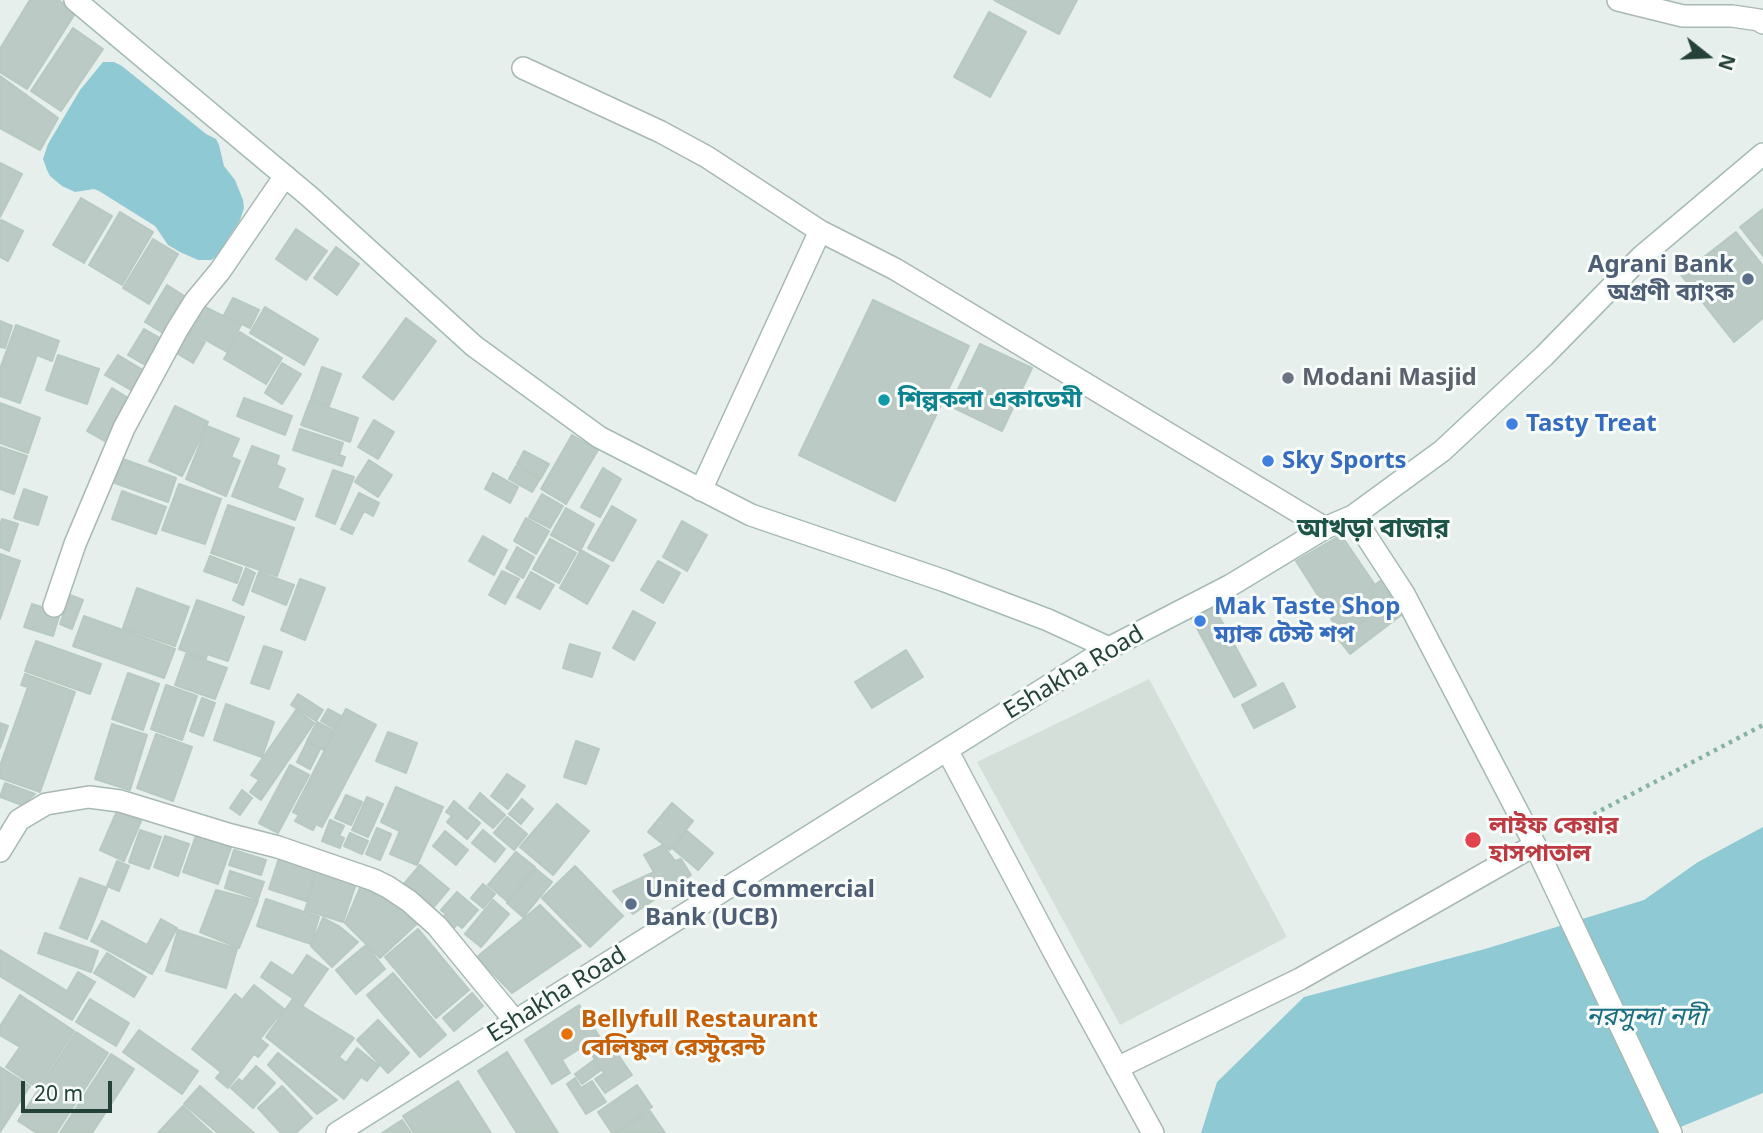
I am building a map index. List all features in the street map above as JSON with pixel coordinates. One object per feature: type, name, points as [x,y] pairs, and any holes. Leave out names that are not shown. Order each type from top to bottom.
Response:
[{"type":"street","points":[[75,0],[310,197],[474,346],[599,437],[751,515],[971,591],[1048,620],[1109,648]]},
{"type":"street","points":[[1618,0],[1683,16],[1732,16],[1763,23]]},
{"type":"street","points":[[523,68],[661,132],[707,157],[820,231],[895,269],[1325,528]]},
{"type":"street","name":"Eshakha Road","points":[[337,1133],[1109,648],[1231,585],[1325,528],[1353,516],[1442,452],[1544,356],[1641,257],[1763,154]]},
{"type":"street","points":[[54,606],[75,544],[124,428],[195,301],[220,271],[285,176]]},
{"type":"street","points":[[701,490],[820,231]]},
{"type":"street","points":[[1353,516],[1404,594],[1535,845],[1671,1133]]},
{"type":"street","points":[[947,750],[1153,1133]]},
{"type":"street","points":[[0,851],[19,820],[46,804],[89,797],[120,801],[278,847],[374,880],[409,901],[437,926],[515,1021]]},
{"type":"street","points":[[1117,1068],[1300,979],[1535,845]]},
{"type":"path","points":[[1535,845],[1763,725]]},
{"type":"shaded area","points":[[1149,679],[1287,937],[1120,1025],[977,762]]},
{"type":"water","points":[[103,62],[114,62],[122,66],[206,134],[216,139],[224,166],[235,180],[244,208],[240,220],[216,257],[211,260],[198,260],[168,245],[155,226],[99,191],[94,189],[75,192],[50,176],[43,159],[48,144],[80,90]]},
{"type":"water","name":"নরসুন্দা নদী","points":[[1763,827],[1763,1093],[1666,1133],[1201,1133],[1217,1082],[1304,997],[1485,949],[1644,900],[1698,862]]},
{"type":"building","points":[[30,0],[58,0],[76,12],[27,89],[0,72],[0,49]]},
{"type":"building","points":[[994,0],[1077,0],[1059,34]]},
{"type":"building","points":[[989,12],[1026,32],[990,97],[954,77]]},
{"type":"building","points":[[73,28],[103,49],[61,111],[31,91]]},
{"type":"building","points":[[0,76],[58,118],[40,150],[0,128]]},
{"type":"building","points":[[0,163],[22,174],[0,217]]},
{"type":"building","points":[[81,198],[112,216],[84,263],[53,245]]},
{"type":"building","points":[[1763,209],[1763,256],[1740,227]]},
{"type":"building","points":[[120,212],[153,232],[122,285],[89,265]]},
{"type":"building","points":[[1,220],[23,231],[8,261],[0,257]]},
{"type":"building","points":[[296,229],[327,251],[306,280],[276,259]]},
{"type":"building","points":[[1736,232],[1763,266],[1763,318],[1734,342],[1681,275]]},
{"type":"building","points":[[153,239],[178,254],[149,304],[123,288]]},
{"type":"building","points":[[336,247],[359,264],[337,295],[314,278]]},
{"type":"building","points":[[167,285],[189,299],[168,336],[145,322]]},
{"type":"building","points":[[233,298],[259,310],[250,328],[224,315]]},
{"type":"building","name":"শিল্পকলা একাডেমী","points":[[873,300],[969,346],[895,501],[799,455]]},
{"type":"building","points":[[201,305],[241,325],[227,352],[188,330]]},
{"type":"building","points":[[265,307],[318,339],[304,365],[250,333]]},
{"type":"building","points":[[406,318],[436,341],[393,400],[363,377]]},
{"type":"building","points":[[0,321],[12,326],[5,348],[0,347]]},
{"type":"building","points":[[16,325],[59,341],[52,361],[37,355],[20,403],[0,396],[0,369]]},
{"type":"building","points":[[144,329],[167,342],[152,369],[128,355]]},
{"type":"building","points":[[188,332],[205,342],[193,363],[175,352]]},
{"type":"building","points":[[240,332],[282,358],[266,384],[224,359]]},
{"type":"building","points":[[980,344],[1032,368],[1002,431],[950,406]]},
{"type":"building","points":[[58,355],[99,369],[87,404],[46,390]]},
{"type":"building","points":[[118,355],[148,373],[136,393],[105,375]]},
{"type":"building","points":[[282,363],[301,374],[282,404],[265,393]]},
{"type":"building","points":[[322,367],[341,374],[329,406],[311,399]]},
{"type":"building","points":[[112,388],[133,401],[108,443],[87,431]]},
{"type":"building","points":[[244,398],[292,416],[285,435],[237,416]]},
{"type":"building","points":[[310,401],[358,418],[350,442],[301,425]]},
{"type":"building","points":[[0,403],[40,418],[28,453],[0,443]]},
{"type":"building","points":[[175,406],[208,422],[182,476],[149,461]]},
{"type":"building","points":[[374,420],[394,432],[378,459],[358,447]]},
{"type":"building","points":[[207,426],[239,439],[231,457],[240,461],[226,496],[186,479]]},
{"type":"building","points":[[300,429],[343,443],[339,455],[345,457],[342,466],[293,450]]},
{"type":"building","points":[[572,435],[598,450],[566,504],[541,489]]},
{"type":"building","points":[[252,446],[279,456],[276,465],[285,469],[277,488],[303,499],[295,520],[232,496]]},
{"type":"building","points":[[0,447],[27,456],[14,494],[0,489]]},
{"type":"building","points":[[524,451],[549,464],[541,478],[517,464]]},
{"type":"building","points":[[120,458],[176,478],[168,502],[112,482]]},
{"type":"building","points":[[369,460],[392,475],[378,497],[355,482]]},
{"type":"building","points":[[516,466],[540,479],[532,492],[509,479]]},
{"type":"building","points":[[603,468],[621,479],[600,517],[581,507]]},
{"type":"building","points":[[333,470],[354,477],[335,524],[316,516]]},
{"type":"building","points":[[493,473],[518,487],[510,503],[485,489]]},
{"type":"building","points":[[179,484],[221,499],[205,544],[162,530]]},
{"type":"building","points":[[24,489],[47,497],[38,525],[14,518]]},
{"type":"building","points":[[122,491],[166,507],[156,534],[112,519]]},
{"type":"building","points":[[359,493],[379,503],[373,516],[364,511],[352,534],[341,529]]},
{"type":"building","points":[[542,494],[563,506],[550,528],[529,517]]},
{"type":"building","points":[[228,505],[294,528],[277,576],[211,553]]},
{"type":"building","points":[[612,506],[636,520],[613,561],[588,548]]},
{"type":"building","points":[[566,508],[594,524],[580,551],[551,535]]},
{"type":"building","points":[[526,518],[549,531],[536,554],[514,541]]},
{"type":"building","points":[[2,519],[18,524],[9,551],[0,547]]},
{"type":"building","points":[[682,521],[707,535],[687,571],[663,557]]},
{"type":"building","points":[[1341,535],[1375,585],[1331,616],[1296,561]]},
{"type":"building","points":[[483,536],[507,550],[494,575],[469,561]]},
{"type":"building","points":[[550,539],[576,553],[559,583],[533,569]]},
{"type":"building","points":[[517,547],[534,557],[523,578],[506,568]]},
{"type":"building","points":[[581,550],[609,566],[587,604],[560,588]]},
{"type":"building","points":[[0,554],[20,561],[0,619]]},
{"type":"building","points":[[210,556],[242,568],[237,583],[204,571]]},
{"type":"building","points":[[658,561],[680,573],[663,603],[641,590]]},
{"type":"building","points":[[246,568],[255,573],[243,605],[233,600]]},
{"type":"building","points":[[502,571],[519,579],[505,604],[489,595]]},
{"type":"building","points":[[259,572],[294,585],[286,605],[252,591]]},
{"type":"building","points":[[531,572],[554,585],[540,609],[517,597]]},
{"type":"building","points":[[300,579],[325,588],[305,640],[281,630]]},
{"type":"building","points":[[1380,581],[1392,598],[1343,635],[1331,619]]},
{"type":"building","points":[[137,588],[189,607],[175,646],[123,628]]},
{"type":"building","points":[[70,595],[83,600],[72,629],[60,624]]},
{"type":"building","points":[[1397,596],[1408,610],[1350,654],[1339,640]]},
{"type":"building","points":[[197,600],[244,617],[228,661],[207,654],[206,659],[179,649]]},
{"type":"building","points":[[32,604],[60,613],[53,636],[24,627]]},
{"type":"building","points":[[1213,605],[1256,685],[1234,697],[1191,617]]},
{"type":"building","points":[[633,611],[655,623],[634,660],[613,648]]},
{"type":"building","points":[[84,616],[175,649],[164,678],[73,646]]},
{"type":"building","points":[[36,641],[101,664],[90,694],[25,671]]},
{"type":"building","points":[[570,644],[600,653],[592,677],[563,668]]},
{"type":"building","points":[[264,646],[282,652],[269,689],[251,683]]},
{"type":"building","points":[[906,650],[923,677],[872,708],[855,682]]},
{"type":"building","points":[[186,654],[227,668],[215,699],[175,685]]},
{"type":"building","points":[[128,673],[159,684],[143,730],[112,719]]},
{"type":"building","points":[[25,674],[75,692],[40,792],[0,778],[0,766],[28,687],[21,685]]},
{"type":"building","points":[[1283,683],[1295,707],[1254,728],[1242,705]]},
{"type":"building","points":[[166,685],[197,696],[182,740],[151,729]]},
{"type":"building","points":[[298,694],[323,710],[316,721],[291,705]]},
{"type":"building","points":[[202,698],[215,703],[203,736],[190,731]]},
{"type":"building","points":[[226,704],[274,722],[262,757],[214,740]]},
{"type":"building","points":[[328,709],[341,716],[335,729],[321,721]]},
{"type":"building","points":[[346,709],[376,725],[322,827],[316,824],[313,830],[295,821],[299,815],[293,812]]},
{"type":"building","points":[[296,710],[314,723],[261,800],[250,792],[259,780],[251,775]]},
{"type":"building","points":[[317,722],[334,731],[324,750],[307,741]]},
{"type":"building","points":[[0,723],[8,726],[0,748]]},
{"type":"building","points":[[112,724],[147,735],[130,790],[95,779]]},
{"type":"building","points":[[388,732],[417,743],[406,773],[376,761]]},
{"type":"building","points":[[156,734],[192,747],[173,801],[137,788]]},
{"type":"building","points":[[576,741],[599,749],[586,784],[564,777]]},
{"type":"building","points":[[307,742],[320,749],[310,769],[297,762]]},
{"type":"building","points":[[290,765],[309,775],[278,833],[259,823]]},
{"type":"building","points":[[507,774],[525,786],[508,809],[491,796]]},
{"type":"building","points":[[5,783],[35,794],[22,805],[0,797]]},
{"type":"building","points":[[396,787],[443,807],[417,865],[390,854],[400,831],[381,822]]},
{"type":"building","points":[[242,790],[252,798],[240,815],[230,808]]},
{"type":"building","points":[[480,793],[505,815],[493,828],[469,808]]},
{"type":"building","points":[[346,795],[362,802],[351,825],[335,818]]},
{"type":"building","points":[[367,797],[383,804],[368,837],[352,830]]},
{"type":"building","points":[[522,799],[533,809],[521,824],[509,814]]},
{"type":"building","points":[[454,801],[480,823],[467,839],[447,822],[452,816],[446,812]]},
{"type":"building","points":[[672,803],[693,821],[670,850],[648,832]]},
{"type":"building","points":[[557,804],[589,831],[553,875],[520,847]]},
{"type":"building","points":[[117,811],[141,821],[124,861],[100,850]]},
{"type":"building","points":[[507,817],[527,834],[514,850],[494,833]]},
{"type":"building","points":[[330,820],[344,826],[339,836],[344,838],[340,848],[322,841]]},
{"type":"building","points":[[377,828],[391,834],[380,860],[366,854]]},
{"type":"building","points":[[140,830],[161,837],[149,869],[129,862]]},
{"type":"building","points":[[198,830],[233,842],[218,884],[183,872]]},
{"type":"building","points":[[483,830],[505,849],[495,862],[472,843]]},
{"type":"building","points":[[445,831],[468,850],[456,865],[433,846]]},
{"type":"building","points":[[687,831],[713,853],[698,870],[672,848]]},
{"type":"building","points":[[350,833],[368,841],[362,854],[344,846]]},
{"type":"building","points":[[165,836],[189,844],[178,876],[154,867]]},
{"type":"building","points":[[663,845],[675,861],[681,859],[691,875],[633,914],[613,891],[654,872],[644,855]]},
{"type":"building","points":[[234,850],[266,860],[261,875],[229,865]]},
{"type":"building","points":[[516,852],[535,867],[507,901],[488,885]]},
{"type":"building","points":[[280,855],[317,867],[306,901],[269,889]]},
{"type":"building","points":[[117,861],[129,866],[119,891],[107,886]]},
{"type":"building","points":[[420,865],[449,889],[432,909],[403,885]]},
{"type":"building","points":[[575,866],[623,916],[590,947],[542,898]]},
{"type":"building","points":[[318,869],[357,881],[343,922],[305,910]]},
{"type":"building","points":[[536,869],[552,882],[523,917],[507,903]]},
{"type":"building","points":[[230,871],[264,882],[258,899],[225,888]]},
{"type":"building","points":[[80,878],[107,888],[87,939],[60,928]]},
{"type":"building","points":[[363,881],[421,920],[380,958],[345,923]]},
{"type":"building","points":[[483,884],[495,894],[483,908],[471,898]]},
{"type":"building","points":[[216,890],[258,901],[239,948],[200,932]]},
{"type":"building","points":[[457,892],[478,910],[462,928],[457,924],[452,931],[440,921],[446,914],[441,910]]},
{"type":"building","points":[[266,899],[319,917],[311,944],[257,926]]},
{"type":"building","points":[[493,900],[509,914],[481,947],[465,934]]},
{"type":"building","points":[[540,905],[581,946],[512,993],[477,957]]},
{"type":"building","points":[[323,918],[340,927],[358,942],[332,967],[311,946]]},
{"type":"building","points":[[161,919],[177,928],[152,974],[91,941],[102,921],[147,945]]},
{"type":"building","points":[[418,929],[469,990],[436,1018],[385,957]]},
{"type":"building","points":[[178,930],[237,949],[226,988],[166,971]]},
{"type":"building","points":[[45,933],[98,951],[91,972],[38,953]]},
{"type":"building","points":[[366,945],[385,969],[356,994],[336,970]]},
{"type":"building","points":[[0,950],[67,991],[78,972],[95,982],[72,1020],[0,976]]},
{"type":"building","points":[[107,953],[146,977],[134,997],[94,973]]},
{"type":"building","points":[[307,955],[328,969],[303,1005],[261,977],[271,962],[293,976]]},
{"type":"building","points":[[393,973],[446,1035],[420,1057],[367,995]]},
{"type":"building","points":[[254,985],[284,1009],[260,1039],[268,1045],[258,1057],[254,1054],[228,1088],[216,1078],[221,1072],[192,1049],[235,994],[242,1000]]},
{"type":"building","points":[[472,993],[483,1006],[454,1031],[443,1018]]},
{"type":"building","points":[[20,995],[74,1031],[37,1088],[6,1067],[20,1047],[0,1035],[0,1026]]},
{"type":"building","points":[[90,999],[129,1023],[116,1046],[76,1022]]},
{"type":"building","points":[[292,1000],[354,1038],[339,1057],[346,1063],[357,1048],[379,1066],[367,1081],[361,1077],[344,1099],[266,1037]]},
{"type":"building","points":[[579,1005],[599,1036],[562,1060],[570,1073],[552,1084],[525,1040]]},
{"type":"building","points":[[378,1020],[409,1053],[388,1073],[357,1040]]},
{"type":"building","points":[[139,1030],[198,1071],[182,1094],[123,1052]]},
{"type":"building","points":[[76,1032],[108,1053],[56,1133],[37,1133],[18,1121]]},
{"type":"building","points":[[606,1037],[632,1075],[605,1093],[595,1079],[604,1073],[588,1049]]},
{"type":"building","points":[[507,1052],[558,1133],[517,1133],[478,1071]]},
{"type":"building","points":[[278,1053],[337,1100],[317,1114],[268,1065]]},
{"type":"building","points":[[111,1054],[134,1069],[92,1133],[60,1133]]},
{"type":"building","points":[[594,1060],[601,1070],[582,1084],[575,1074]]},
{"type":"building","points":[[256,1066],[275,1083],[253,1108],[231,1088],[239,1079],[242,1082]]},
{"type":"building","points":[[0,1067],[30,1086],[0,1132]]},
{"type":"building","points":[[575,1078],[581,1088],[592,1081],[606,1102],[586,1114],[567,1084]]},
{"type":"building","points":[[458,1081],[491,1133],[414,1133],[403,1116]]},
{"type":"building","points":[[637,1085],[652,1107],[612,1133],[598,1112]]},
{"type":"building","points":[[200,1086],[254,1133],[218,1133],[184,1104]]},
{"type":"building","points":[[282,1086],[312,1118],[296,1133],[281,1133],[258,1108]]},
{"type":"building","points":[[183,1106],[212,1133],[158,1133]]},
{"type":"building","points":[[650,1111],[665,1133],[617,1133]]},
{"type":"building","points":[[402,1120],[411,1133],[382,1133]]},
{"type":"place","name":"Agrani Bank অগ্রণী ব্যাংক","points":[[1748,279]]},
{"type":"place","name":"Modani Masjid","points":[[1288,378]]},
{"type":"place","name":"শিল্পকলা একাডেমী","points":[[884,400]]},
{"type":"place","name":"Tasty Treat","points":[[1512,424]]},
{"type":"place","name":"Sky Sports","points":[[1268,461]]},
{"type":"place","name":"Mak Taste Shop ম্যাক টেস্ট শপ","points":[[1200,621]]},
{"type":"place","name":"লাইফ কেয়ার হাসপাতাল","points":[[1473,840]]},
{"type":"place","name":"United Commercial Bank (UCB)","points":[[631,904]]},
{"type":"place","name":"Bellyfull Restaurant বেলিফুল রেস্টুরেন্ট","points":[[567,1034]]},
{"type":"district","name":"আখড়া বাজার","points":[[1373,530]]}]
